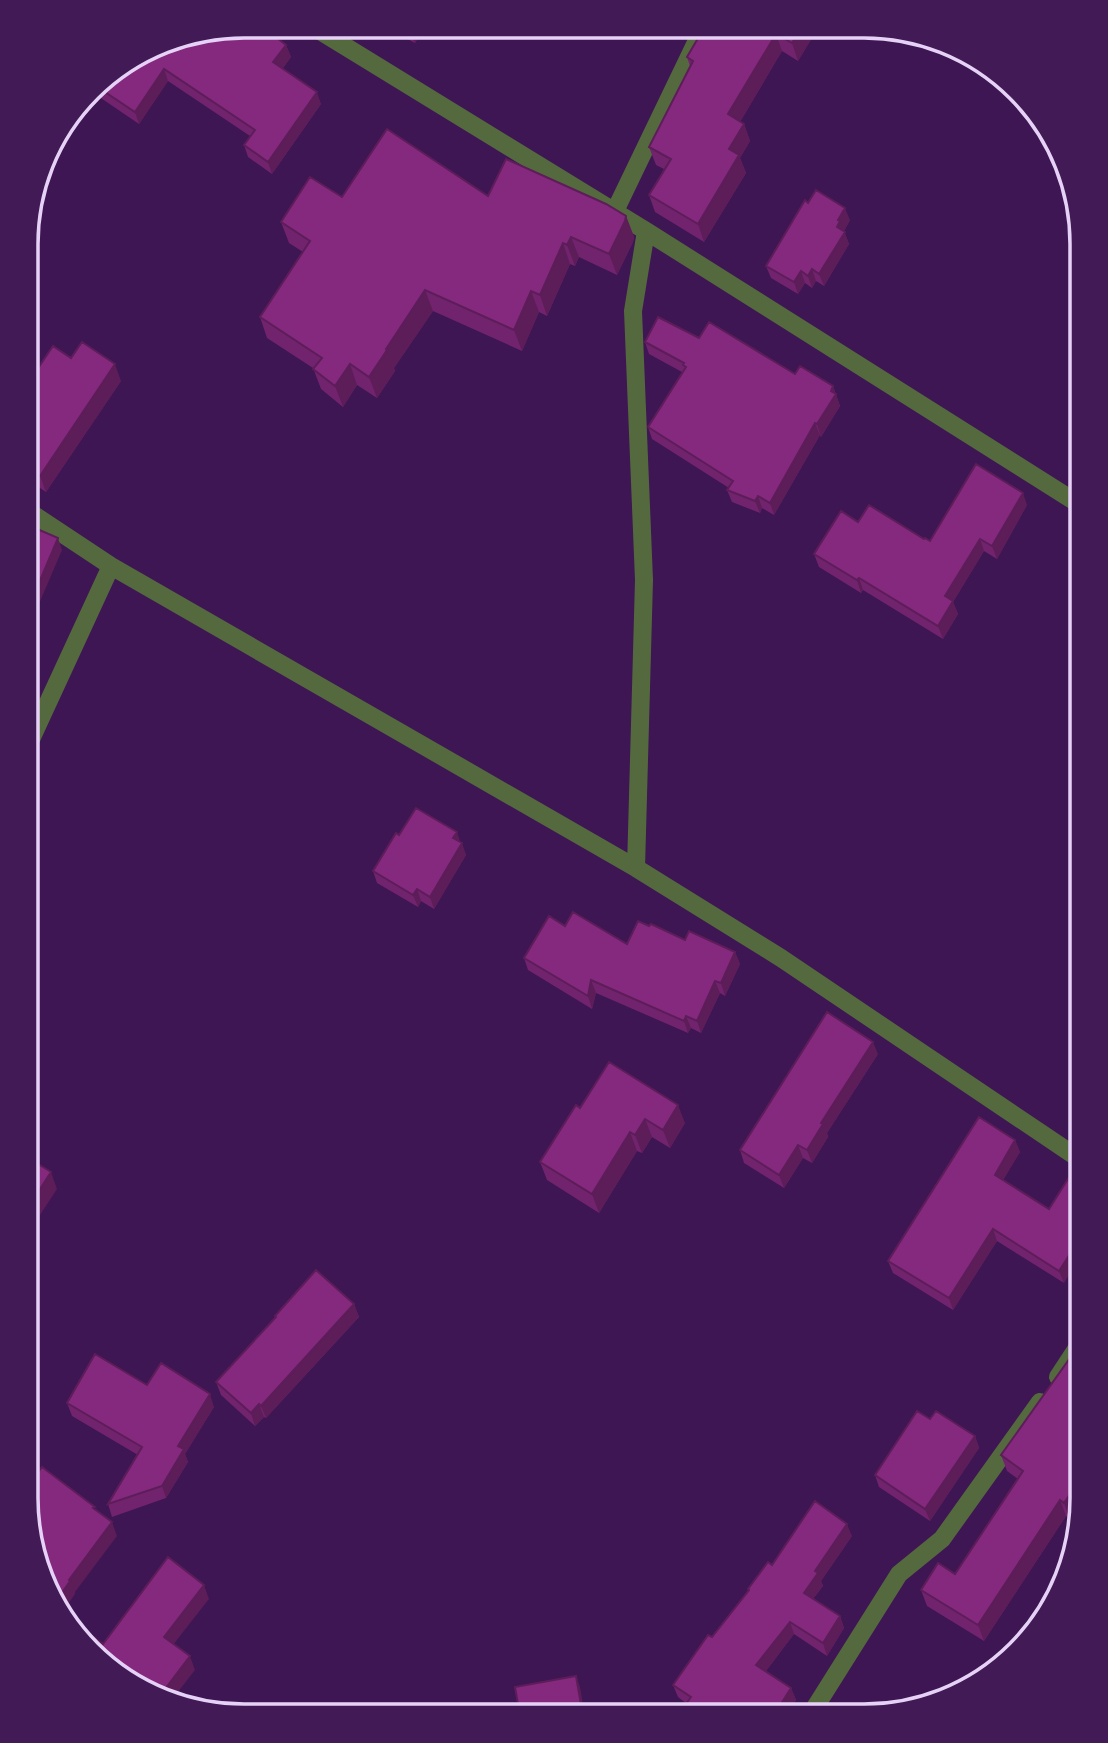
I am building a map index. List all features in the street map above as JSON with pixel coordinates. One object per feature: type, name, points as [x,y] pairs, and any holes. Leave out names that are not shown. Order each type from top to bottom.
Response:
[{"type":"street","points":[[331,38],[646,231],[1070,498]]},
{"type":"street","points":[[614,213],[698,38]]},
{"type":"street","points":[[636,868],[644,580],[633,311],[646,231]]},
{"type":"street","points":[[39,518],[111,566],[636,868],[781,958],[1069,1152]]},
{"type":"street","points":[[39,722],[111,566]]},
{"type":"street","points":[[817,1704],[899,1574],[942,1538],[1069,1360]]},
{"type":"building","points":[[277,38],[286,45],[273,62],[317,92],[268,162],[244,145],[255,130],[164,69],[135,112],[106,93],[130,73],[154,60],[178,49],[218,40]]},
{"type":"building","points":[[698,38],[774,38],[728,114],[744,124],[729,149],[739,155],[698,224],[649,195],[671,159],[649,147],[693,61],[687,57]]},
{"type":"building","points":[[387,129],[488,196],[506,159],[606,204],[626,216],[625,221],[609,254],[571,237],[567,245],[563,243],[540,295],[531,291],[514,330],[425,290],[369,377],[350,364],[335,386],[313,369],[322,358],[260,317],[310,241],[281,222],[310,177],[342,197]]},
{"type":"building","points":[[816,190],[845,208],[837,227],[845,232],[819,274],[812,269],[808,276],[801,271],[794,282],[766,266],[805,200],[808,203]]},
{"type":"building","points":[[658,317],[699,338],[709,322],[795,374],[800,366],[833,386],[831,391],[836,394],[817,424],[815,423],[770,503],[758,496],[755,501],[727,490],[733,481],[648,427],[686,367],[684,363],[645,342]]},
{"type":"building","points":[[82,342],[115,364],[40,476],[39,367],[53,346],[71,358]]},
{"type":"building","points":[[976,464],[1023,493],[992,546],[980,539],[945,596],[953,601],[938,626],[814,554],[841,511],[858,522],[869,505],[930,541]]},
{"type":"building","points":[[39,530],[58,538],[39,583]]},
{"type":"building","points":[[416,808],[457,832],[453,838],[462,843],[430,897],[417,889],[413,895],[373,871],[396,833],[399,835]]},
{"type":"building","points":[[573,912],[627,944],[638,921],[685,940],[689,931],[735,952],[721,983],[715,981],[697,1021],[686,1016],[684,1021],[591,980],[588,996],[524,958],[549,916],[565,926]]},
{"type":"building","points":[[827,1012],[873,1042],[821,1123],[823,1124],[807,1150],[798,1145],[779,1175],[740,1150]]},
{"type":"building","points":[[609,1062],[678,1105],[663,1130],[645,1119],[635,1135],[630,1132],[592,1194],[540,1162],[576,1105],[580,1108]]},
{"type":"building","points":[[979,1117],[1015,1140],[995,1175],[1049,1209],[1069,1180],[1069,1255],[1059,1271],[993,1229],[949,1298],[888,1261]]},
{"type":"building","points":[[39,1164],[51,1172],[39,1190]]},
{"type":"building","points":[[316,1270],[354,1304],[261,1406],[259,1404],[251,1413],[216,1382]]},
{"type":"building","points":[[95,1354],[147,1385],[161,1363],[210,1394],[178,1446],[184,1449],[162,1486],[108,1504],[142,1447],[67,1403]]},
{"type":"building","points":[[1069,1359],[1069,1496],[1064,1503],[1060,1500],[978,1625],[921,1590],[938,1563],[955,1574],[1023,1471],[1001,1455]]},
{"type":"building","points":[[917,1411],[930,1419],[936,1411],[975,1436],[925,1509],[875,1475]]},
{"type":"building","points":[[42,1467],[112,1522],[62,1593],[42,1539],[39,1471]]},
{"type":"building","points":[[815,1501],[847,1524],[815,1571],[818,1573],[804,1593],[840,1616],[823,1643],[790,1622],[756,1665],[791,1688],[781,1704],[686,1704],[691,1697],[673,1685],[708,1635],[712,1637],[768,1562],[772,1565]]},
{"type":"building","points":[[168,1557],[204,1585],[164,1637],[190,1656],[165,1689],[119,1662],[92,1636],[103,1644]]},
{"type":"building","points":[[576,1676],[581,1704],[518,1704],[515,1687]]}]
